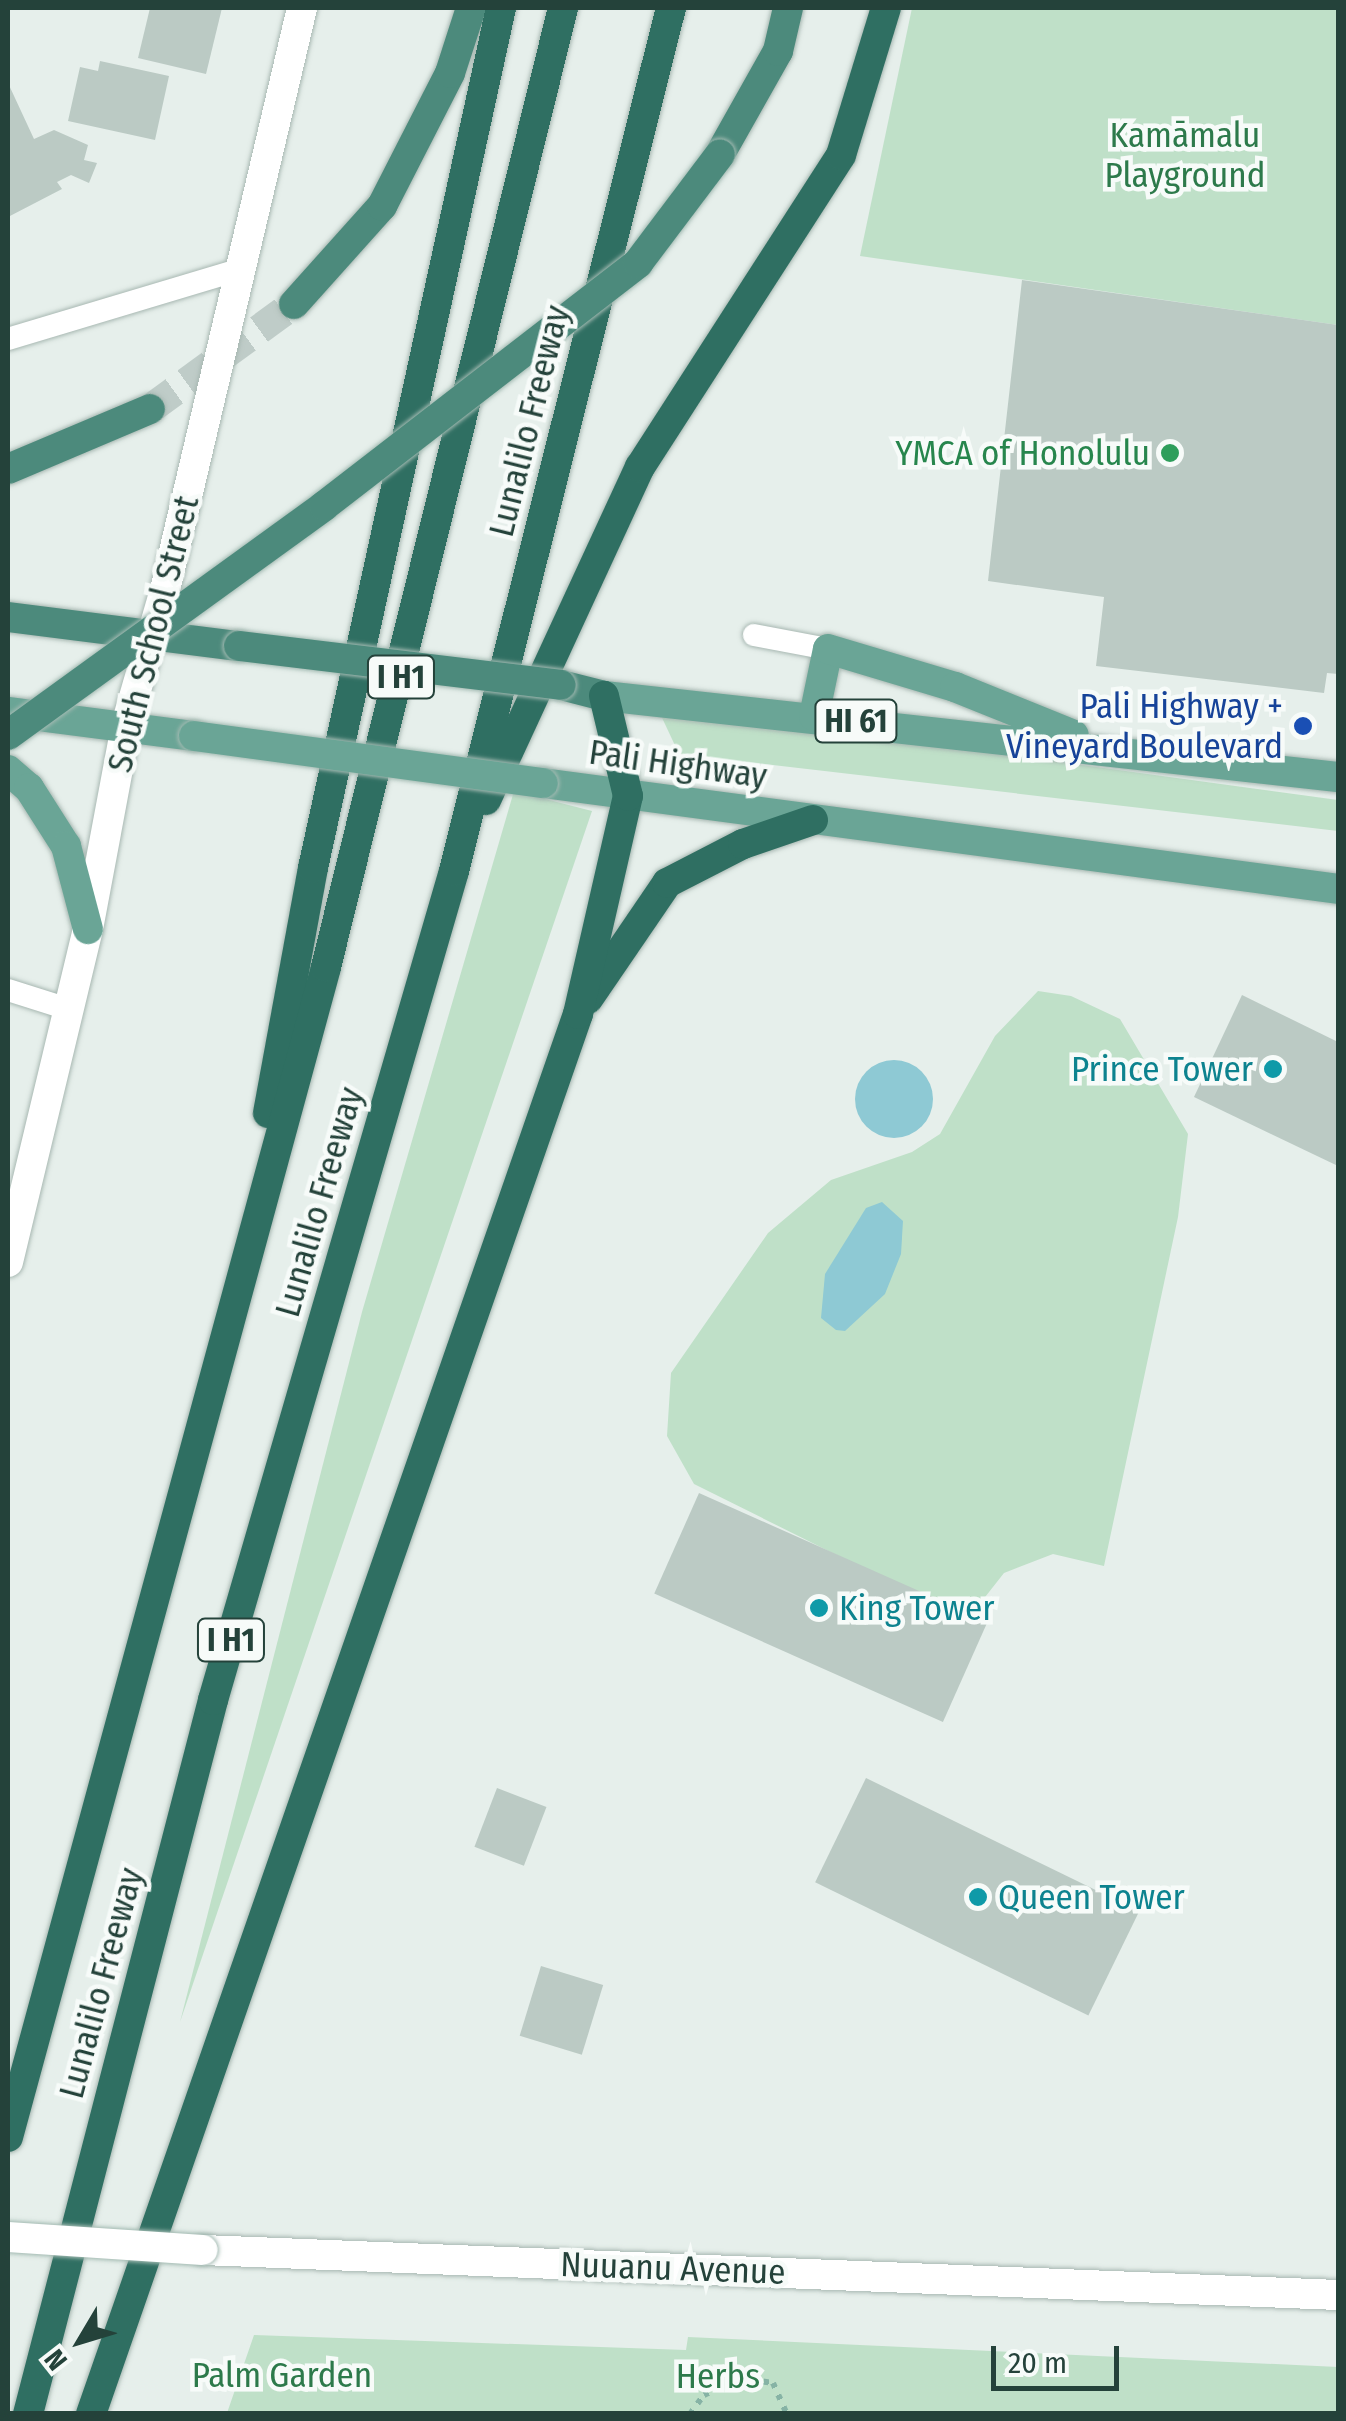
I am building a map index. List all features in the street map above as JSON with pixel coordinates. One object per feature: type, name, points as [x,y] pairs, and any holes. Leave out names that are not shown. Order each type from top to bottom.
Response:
[{"type":"highway","points":[[294,304],[382,206],[450,73],[471,8]]},
{"type":"highway","points":[[226,1342],[314,868],[501,8]]},
{"type":"highway","name":"Lunalilo Freeway","points":[[8,2137],[226,1342],[422,592],[564,8]]},
{"type":"highway","name":"Lunalilo Freeway","points":[[28,2414],[214,1700],[454,871],[671,8]]},
{"type":"highway","points":[[8,735],[340,494],[638,264],[720,154],[778,51],[788,8]]},
{"type":"highway","points":[[454,871],[640,467],[841,155],[886,8]]},
{"type":"highway","points":[[8,469],[150,409]]},
{"type":"highway","name":"Pali Highway","points":[[8,617],[151,640],[239,646],[562,686],[604,696]]},
{"type":"highway","points":[[92,2414],[578,1014],[628,796],[604,696]]},
{"type":"highway","points":[[578,1014],[667,883],[743,844],[813,820]]},
{"type":"main road","name":"South School Street","points":[[8,1262],[88,928],[126,726],[151,640],[302,8]]},
{"type":"main road","points":[[814,716],[828,649],[955,686],[1109,749]]},
{"type":"main road","name":"Pali Highway","points":[[604,696],[814,716],[1338,778]]},
{"type":"main road","name":"Pali Highway","points":[[8,712],[1338,889]]},
{"type":"main road","points":[[8,770],[29,788],[66,846],[88,928]]},
{"type":"main road","name":"Nuuanu Avenue","points":[[8,2237],[287,2255],[1338,2295]]},
{"type":"lane","points":[[8,339],[241,269]]},
{"type":"lane","points":[[754,635],[828,649]]},
{"type":"lane","points":[[8,990],[68,1009]]},
{"type":"path","points":[[690,2414],[704,2394],[738,2378],[774,2383],[787,2414]]},
{"type":"green space","name":"Kamāmalu Playground","points":[[912,8],[1338,8],[1338,325],[860,256]]},
{"type":"green space","points":[[657,707],[1338,800],[1338,831],[679,754]]},
{"type":"green space","points":[[514,791],[592,811],[180,2022],[362,1312]]},
{"type":"green space","points":[[1038,991],[1071,996],[1120,1019],[1188,1134],[1178,1217],[1104,1566],[1053,1554],[1004,1573],[967,1620],[694,1484],[667,1436],[671,1373],[768,1233],[831,1180],[912,1152],[940,1134],[995,1036]]},
{"type":"green space","points":[[254,2335],[686,2350],[688,2337],[1338,2367],[1338,2413],[227,2413]]},
{"type":"water","points":[[894,1060],[922,1071],[933,1099],[922,1127],[894,1138],[866,1127],[855,1099],[866,1071]]},
{"type":"water","points":[[882,1202],[903,1221],[901,1254],[885,1294],[845,1331],[836,1330],[821,1318],[825,1274],[866,1208]]},
{"type":"building","points":[[150,8],[222,8],[206,74],[138,58]]},
{"type":"building","points":[[100,61],[169,76],[155,140],[68,121],[80,67],[98,71]]},
{"type":"building","points":[[8,83],[34,139],[54,130],[88,145],[84,160],[97,163],[89,183],[71,175],[57,182],[62,189],[8,217]]},
{"type":"building","name":"YMCA of Honolulu","points":[[1022,280],[1338,325],[1338,674],[1327,673],[1324,693],[1096,666],[1104,597],[988,581]]},
{"type":"building","name":"Prince Tower","points":[[1242,995],[1338,1042],[1338,1166],[1194,1097]]},
{"type":"building","name":"King Tower","points":[[699,1493],[988,1622],[943,1722],[654,1593]]},
{"type":"building","name":"Queen Tower","points":[[866,1778],[1139,1911],[1088,2016],[815,1882]]},
{"type":"building","points":[[497,1788],[546,1807],[524,1866],[474,1847]]},
{"type":"building","points":[[541,1966],[603,1985],[582,2055],[520,2036]]},
{"type":"tunnel","points":[[150,409],[294,304]]},
{"type":"place","name":"YMCA of Honolulu","points":[[1170,453]]},
{"type":"place","name":"Pali Highway + Vineyard Boulevard","points":[[1303,726]]},
{"type":"place","name":"Prince Tower","points":[[1273,1069]]},
{"type":"place","name":"King Tower","points":[[819,1608]]},
{"type":"place","name":"Queen Tower","points":[[978,1897]]},
{"type":"park label","name":"Palm Garden","points":[[282,2375]]},
{"type":"park label","name":"Herbs","points":[[718,2376]]}]
